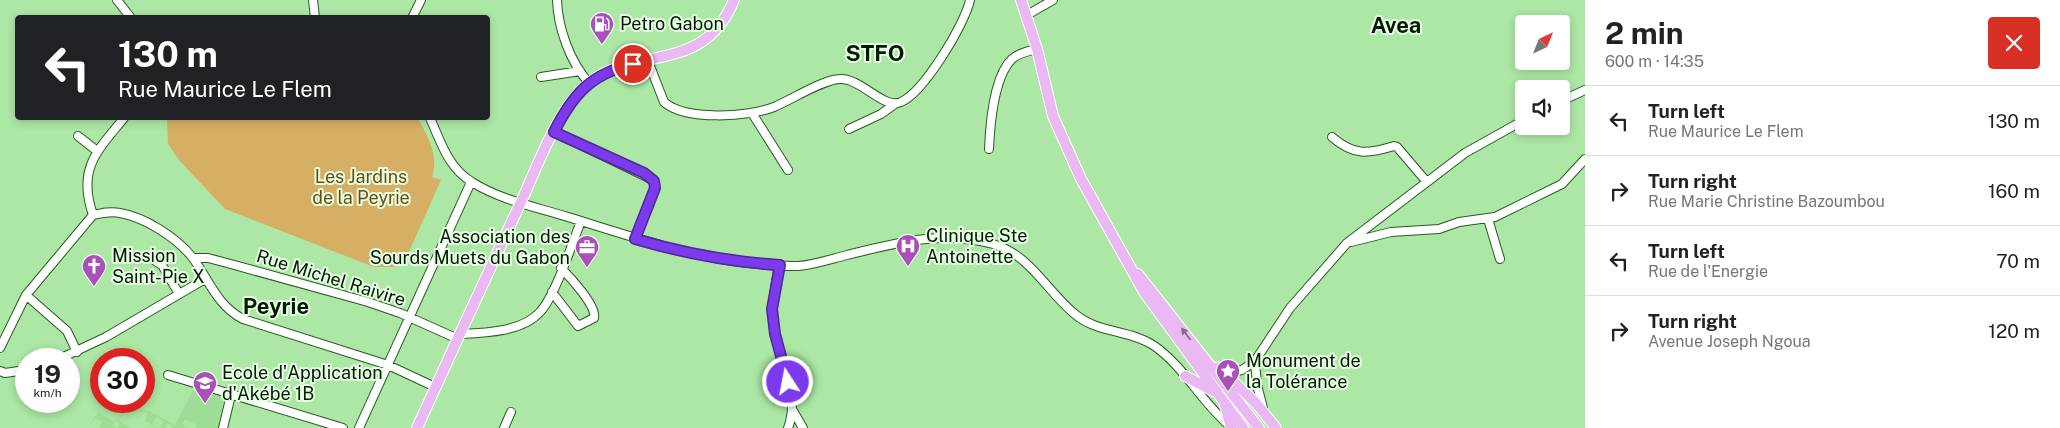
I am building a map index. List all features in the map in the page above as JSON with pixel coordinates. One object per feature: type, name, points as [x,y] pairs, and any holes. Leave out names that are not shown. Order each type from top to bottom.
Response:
[{"type":"main road","points":[[417,428],[554,132],[570,104],[589,83],[608,71],[676,54],[697,45],[721,22],[734,0]]},
{"type":"main road","points":[[1021,0],[1037,49],[1053,116],[1081,179],[1144,292],[1224,398],[1243,428]]},
{"type":"main road","points":[[1129,265],[1150,287],[1200,353],[1239,400],[1258,428]]},
{"type":"main road","points":[[1200,353],[1223,371],[1256,402],[1276,428]]},
{"type":"main road","points":[[1185,376],[1224,398],[1256,402]]},
{"type":"main road","points":[[1224,398],[1230,427]]},
{"type":"street","points":[[118,0],[129,15]]},
{"type":"street","points":[[313,0],[315,15]]},
{"type":"street","points":[[414,15],[421,0]]},
{"type":"street","points":[[558,0],[561,25],[580,71],[589,83]]},
{"type":"street","points":[[849,129],[881,114],[895,104],[904,101],[913,93],[936,66],[965,16],[970,0]]},
{"type":"street","points":[[1027,15],[1053,0]]},
{"type":"street","points":[[989,149],[997,92],[1004,71],[1015,56],[1037,49]]},
{"type":"street","points":[[648,61],[664,102],[669,106],[701,114],[752,113],[774,107],[840,79],[857,82],[887,102],[895,104]]},
{"type":"street","points":[[541,77],[580,71]]},
{"type":"street","points":[[1570,97],[1585,90]]},
{"type":"street","points":[[752,113],[788,170]]},
{"type":"street","points":[[93,215],[89,204],[86,180],[90,163],[97,151],[122,120]]},
{"type":"street","points":[[431,120],[451,164],[471,182],[521,203],[635,239],[695,255],[740,262],[780,265],[811,264],[884,245],[925,238],[959,239],[993,244],[1021,257],[1078,317],[1088,323],[1151,344],[1168,357],[1230,427]]},
{"type":"street","points":[[1223,371],[1242,370],[1256,361],[1290,308],[1346,243],[1482,142],[1515,125]]},
{"type":"street","points":[[554,132],[644,173],[655,183],[635,239]]},
{"type":"street","points":[[78,136],[97,151]]},
{"type":"street","points":[[1332,137],[1352,150],[1369,153],[1394,146],[1397,147],[1426,182]]},
{"type":"street","points":[[1346,243],[1391,232],[1439,228],[1459,222],[1488,219],[1562,184],[1585,159]]},
{"type":"street","points":[[359,428],[471,182]]},
{"type":"street","points":[[0,348],[26,295],[93,215],[111,212],[136,218],[171,238],[193,258],[205,279],[226,307],[243,319],[388,365],[436,387]]},
{"type":"street","points":[[1488,219],[1500,259]]},
{"type":"street","points":[[459,337],[500,330],[528,321],[540,312],[552,292],[582,221]]},
{"type":"street","name":"Rue Michel Raivire","points":[[193,258],[208,258],[368,302],[459,337]]},
{"type":"street","points":[[154,260],[162,265],[179,294]]},
{"type":"street","points":[[780,265],[772,309],[775,334],[786,368],[792,409],[788,428]]},
{"type":"street","points":[[552,292],[578,326],[594,318],[594,313],[580,289],[561,268]]},
{"type":"street","points":[[80,350],[205,279]]},
{"type":"street","points":[[26,295],[67,331],[75,348]]},
{"type":"street","points":[[1256,361],[1257,385],[1264,411]]},
{"type":"street","points":[[0,371],[5,373],[15,372]]},
{"type":"street","points":[[168,375],[343,428]]},
{"type":"street","points":[[223,428],[228,394]]},
{"type":"street","points":[[792,409],[803,428]]},
{"type":"street","points":[[504,428],[511,412]]},
{"type":"shaded area","name":"Ecole d'Application d'Akébé 1B","points":[[195,387],[225,399],[218,428],[195,428],[197,425],[185,419],[182,424],[189,428],[172,428],[167,423],[165,428],[160,428],[164,421],[156,417],[152,424],[159,428],[156,428],[145,421],[148,413],[153,413],[175,425]]},
{"type":"shaded area","name":"Ecole d'Application d'Akébé 1B","points":[[97,413],[114,422],[116,419],[118,421],[123,413],[119,421],[131,428],[117,428],[120,423],[116,420],[112,425],[116,428],[99,428],[102,422],[95,418],[88,428]]},
{"type":"green space","name":"Les Jardins de la Peyrie","points":[[167,120],[419,120],[429,139],[433,154],[434,169],[432,177],[441,180],[404,263],[392,267],[374,267],[225,209],[179,160],[168,144]]},
{"type":"place","name":"Petro Gabon","points":[[602,45]]},
{"type":"place","name":"Clinique Ste Antoinette","points":[[908,267]]},
{"type":"place","name":"Association des Sourds Muets du Gabon","points":[[587,268]]},
{"type":"place","name":"Mission Saint-Pie X","points":[[94,287]]},
{"type":"place","name":"Monument de la Tolérance","points":[[1228,392]]},
{"type":"place","name":"Ecole d'Application d'Akébé 1B","points":[[205,404]]},
{"type":"district","name":"Avea","points":[[1396,25]]},
{"type":"district","name":"STFO","points":[[875,53]]},
{"type":"district","name":"Peyrie","points":[[276,306]]},
{"type":"route","points":[[633,64],[608,71],[589,83],[570,104],[554,132],[644,173],[654,181],[655,188],[635,239],[695,255],[740,262],[780,265],[772,309],[775,334],[786,368],[788,382]]}]
